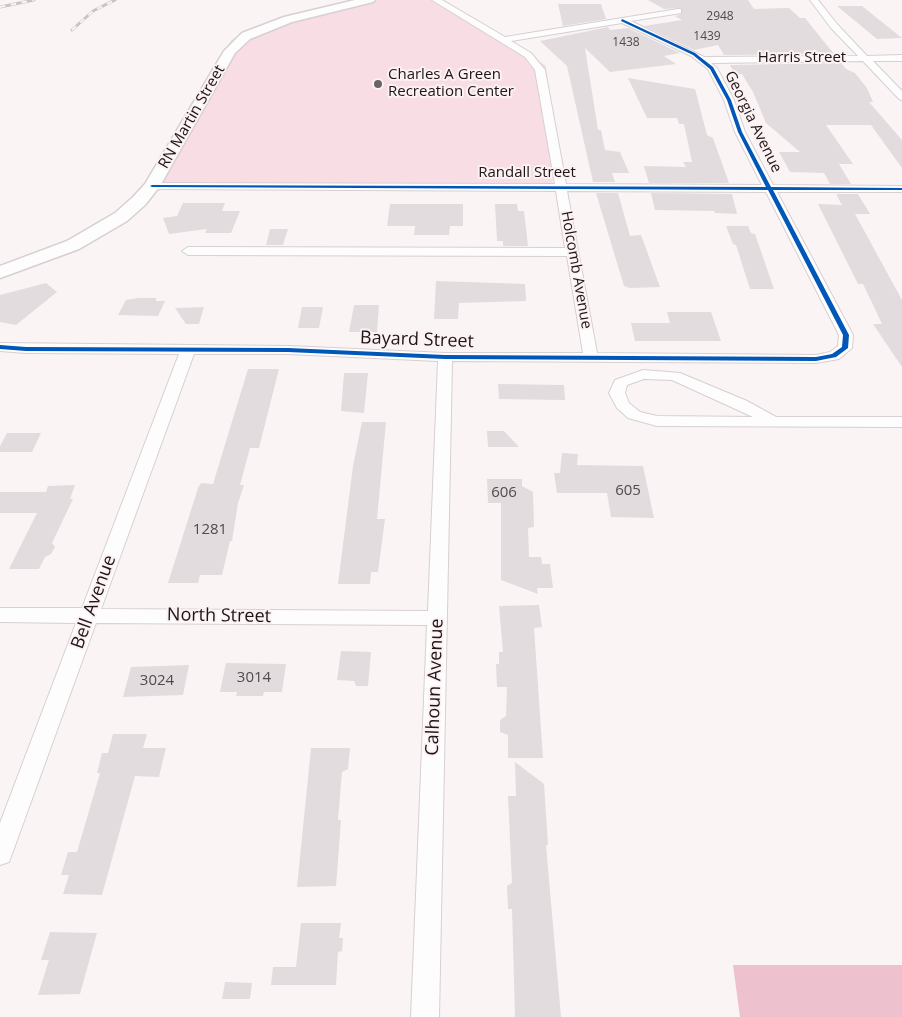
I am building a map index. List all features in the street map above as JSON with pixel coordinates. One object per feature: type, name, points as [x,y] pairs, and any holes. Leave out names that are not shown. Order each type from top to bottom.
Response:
[{"type":"street","name":"RN Martin Street","points":[[0,272],[73,245],[127,212],[152,186],[236,44],[264,27],[288,19],[369,0]]},
{"type":"street","name":"Holcomb Avenue","points":[[436,0],[528,54],[540,70],[592,358]]},
{"type":"street","points":[[814,0],[902,97]]},
{"type":"street","points":[[506,40],[678,11]]},
{"type":"street","name":"Georgia Avenue","points":[[622,20],[703,60],[712,68],[729,100],[740,132],[846,335],[845,348],[834,356]]},
{"type":"street","name":"Harris Street","points":[[703,60],[902,58]]},
{"type":"street","name":"Randall Street","points":[[152,186],[902,189]]},
{"type":"street","points":[[188,251],[572,252]]},
{"type":"street","name":"Bayard Street","points":[[0,346],[26,349],[288,350],[445,357],[816,359],[834,356]]},
{"type":"street","name":"Bell Avenue","points":[[0,854],[188,350]]},
{"type":"street","name":"Calhoun Avenue","points":[[425,1017],[445,357]]},
{"type":"street","points":[[774,422],[742,404],[675,376],[642,374],[620,383],[617,393],[622,405],[634,416],[657,421],[774,422],[902,422]]},
{"type":"street","name":"North Street","points":[[0,615],[437,618]]},
{"type":"shaded area","name":"Charles A Green Recreation Center","points":[[365,0],[433,0],[460,15],[500,33],[546,66],[553,185],[151,185],[198,108],[231,40],[278,19]]},
{"type":"shaded area","points":[[733,965],[902,965],[902,1017],[740,1017]]},
{"type":"building","points":[[648,0],[748,0],[754,9],[789,8],[800,18],[805,18],[834,54],[724,55],[718,45],[694,50],[644,26],[682,20],[675,16],[682,14],[682,8],[664,9]]},
{"type":"building","points":[[558,4],[601,4],[606,19],[563,26]]},
{"type":"building","points":[[837,6],[862,6],[902,38],[877,39]]},
{"type":"building","points":[[608,27],[610,30],[628,28],[680,53],[664,56],[676,64],[610,72],[585,48],[598,130],[601,130],[605,150],[620,152],[629,173],[612,173],[615,182],[593,182],[567,66],[540,41]]},
{"type":"building","points":[[841,63],[846,69],[855,73],[867,88],[873,102],[869,102],[902,140],[902,168],[871,125],[826,125],[853,164],[839,164],[851,184],[830,184],[824,173],[790,172],[779,152],[800,152],[766,123],[753,92],[742,74],[735,74],[730,65]]},
{"type":"building","points":[[628,78],[695,89],[707,135],[713,138],[729,183],[649,183],[644,166],[686,167],[683,162],[692,162],[684,124],[679,124],[677,118],[647,118]]},
{"type":"building","points":[[596,193],[618,193],[630,236],[641,235],[660,287],[630,288],[624,286]]},
{"type":"building","points":[[651,193],[732,194],[737,214],[715,213],[714,211],[655,210]]},
{"type":"building","points":[[836,194],[858,194],[870,214],[855,214],[902,300],[902,367],[873,324],[882,324],[863,284],[858,284],[818,204],[842,205]]},
{"type":"building","points":[[183,203],[225,203],[222,211],[240,211],[231,233],[205,233],[207,229],[169,234],[163,218],[177,216]]},
{"type":"building","points":[[390,204],[463,204],[463,226],[450,226],[449,235],[414,235],[415,226],[387,226]]},
{"type":"building","points":[[495,204],[517,204],[518,211],[524,211],[528,246],[503,246],[503,241],[497,241]]},
{"type":"building","points":[[726,226],[748,226],[751,233],[755,234],[774,289],[750,289],[736,245],[733,244]]},
{"type":"building","points":[[270,229],[288,229],[283,245],[266,245]]},
{"type":"building","points":[[436,281],[525,284],[526,301],[459,303],[458,319],[434,319]]},
{"type":"building","points":[[46,283],[57,292],[16,325],[0,322],[0,295]]},
{"type":"building","points":[[156,298],[156,301],[165,301],[158,316],[118,315],[126,300]]},
{"type":"building","points":[[354,305],[379,305],[377,332],[349,332]]},
{"type":"building","points":[[204,307],[199,324],[186,324],[175,308]]},
{"type":"building","points":[[302,307],[323,307],[319,328],[298,328]]},
{"type":"building","points":[[667,312],[711,312],[721,341],[635,341],[631,323],[670,323]]},
{"type":"building","points":[[248,369],[279,369],[259,448],[250,448],[240,485],[244,485],[238,503],[232,541],[230,541],[222,575],[200,575],[198,583],[168,583],[198,488],[201,483],[213,484]]},
{"type":"building","points":[[344,373],[368,373],[364,413],[341,411]]},
{"type":"building","points":[[498,384],[564,385],[565,400],[499,399]]},
{"type":"building","points":[[362,422],[386,422],[377,519],[385,519],[378,572],[371,572],[370,584],[338,584],[353,466]]},
{"type":"building","points":[[487,431],[504,431],[519,447],[488,447]]},
{"type":"building","points":[[7,433],[41,433],[32,452],[0,452],[0,446]]},
{"type":"building","points":[[562,453],[578,454],[577,465],[643,466],[654,518],[611,517],[607,493],[557,493],[554,473],[560,473]]},
{"type":"building","points":[[487,479],[522,479],[522,486],[533,492],[534,527],[528,528],[529,557],[541,557],[542,564],[550,564],[553,588],[537,588],[538,594],[501,580],[501,503],[488,503]]},
{"type":"building","points":[[75,485],[70,499],[73,499],[52,543],[55,547],[51,554],[45,557],[39,569],[9,569],[37,513],[0,513],[0,492],[46,492],[48,486]]},
{"type":"building","points":[[539,605],[542,627],[534,628],[543,758],[508,758],[508,735],[500,732],[500,720],[506,716],[507,687],[497,687],[496,664],[499,664],[499,652],[503,652],[499,606]]},
{"type":"building","points":[[341,651],[371,652],[368,686],[356,686],[354,681],[337,680]]},
{"type":"building","points":[[226,663],[286,664],[282,692],[264,692],[263,696],[236,696],[237,692],[220,692]]},
{"type":"building","points":[[189,665],[183,695],[123,697],[131,667]]},
{"type":"building","points":[[113,734],[147,734],[143,748],[166,748],[159,777],[135,776],[102,895],[63,894],[69,875],[61,875],[68,852],[77,852],[100,773],[97,773],[102,753],[108,753]]},
{"type":"building","points":[[311,748],[350,748],[348,769],[342,772],[338,820],[341,820],[336,886],[297,887]]},
{"type":"building","points":[[515,762],[544,784],[548,845],[546,845],[561,1017],[515,1017],[512,909],[508,909],[507,886],[512,883],[508,796],[516,796]]},
{"type":"building","points":[[301,923],[341,923],[339,938],[343,938],[342,951],[338,952],[336,985],[271,985],[273,967],[296,967]]},
{"type":"building","points":[[50,932],[97,933],[80,994],[38,995],[49,960],[41,960]]},
{"type":"building","points":[[225,982],[252,983],[250,999],[222,999]]},
{"type":"railway","points":[[0,7],[34,0]]},
{"type":"railway","points":[[72,30],[93,11],[115,0]]},
{"type":"cycle path","points":[[0,347],[26,349],[288,350],[445,357],[816,359],[834,356],[845,348],[846,335],[740,132],[729,100],[712,68],[694,54],[622,20]]},
{"type":"cycle path","points":[[152,186],[902,189]]},
{"type":"place","name":"Charles A Green Recreation Center","points":[[378,84]]}]
